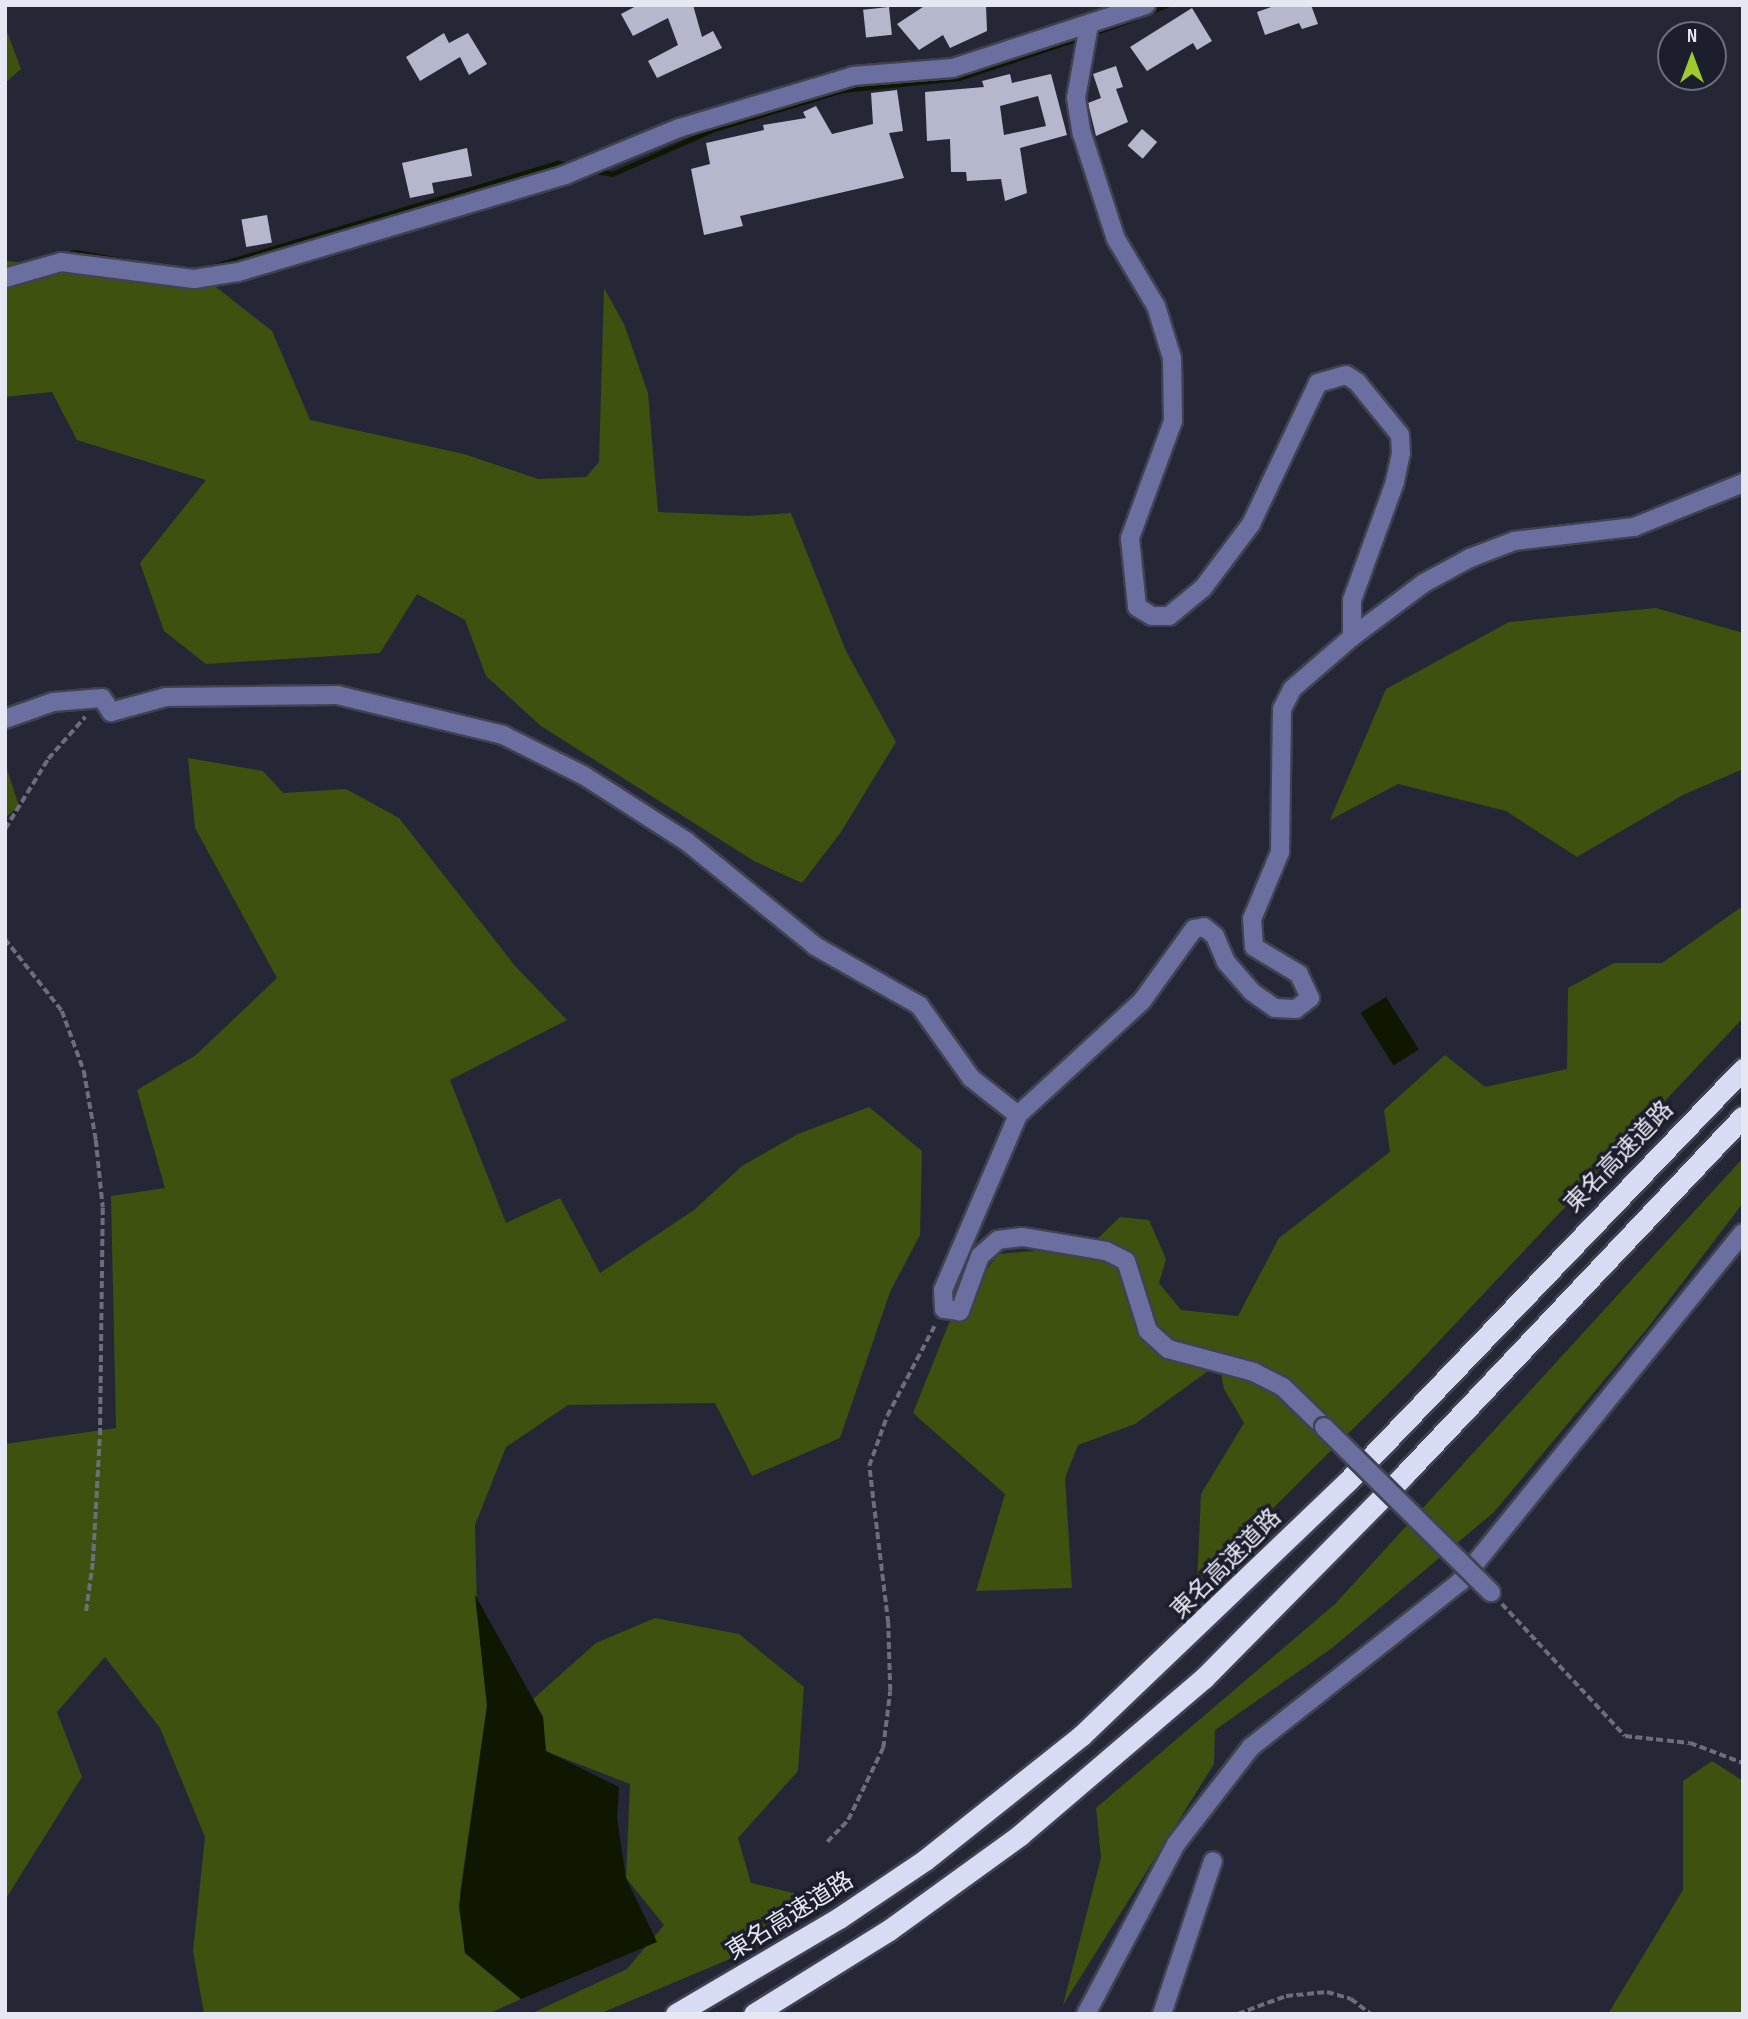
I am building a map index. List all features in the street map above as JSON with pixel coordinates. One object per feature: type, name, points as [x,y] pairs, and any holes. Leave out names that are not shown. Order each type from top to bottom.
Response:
[{"type":"highway","name":"東名高速道路","points":[[676,2014],[816,1933],[925,1860],[1082,1735],[1186,1641],[1348,1481],[1743,1069]]},
{"type":"highway","points":[[754,2014],[948,1889],[1105,1766],[1194,1686],[1367,1513],[1743,1117]]},
{"type":"street","points":[[5,278],[61,262],[194,279],[238,272],[565,175],[679,128],[853,76],[953,68],[1089,26],[1146,5]]},
{"type":"street","points":[[1089,26],[1076,98],[1082,134],[1115,239],[1156,306],[1172,358],[1173,421],[1130,538],[1138,607],[1152,616],[1169,616],[1203,588],[1251,524],[1318,383],[1346,375],[1357,382],[1400,435],[1401,453],[1395,482],[1352,600],[1352,637]]},
{"type":"street","points":[[1491,1592],[1283,1387],[1254,1372],[1168,1349],[1148,1331],[1126,1261],[1106,1251],[1023,1237],[998,1240],[980,1256],[960,1311],[944,1309],[943,1290],[1018,1115],[1142,1001],[1194,929],[1204,927],[1215,936],[1226,962],[1252,992],[1275,1008],[1296,1009],[1310,998],[1299,974],[1254,947],[1252,919],[1280,852],[1282,709],[1292,689],[1352,637],[1424,583],[1470,558],[1514,541],[1634,527],[1743,483]]},
{"type":"street","points":[[5,719],[53,702],[102,698],[111,712],[166,697],[337,695],[503,735],[583,775],[687,841],[815,946],[919,1005],[971,1078],[1018,1115]]},
{"type":"street","points":[[1086,2014],[1176,1844],[1251,1746],[1460,1582],[1743,1233]]},
{"type":"street","points":[[1162,2014],[1213,1861]]},
{"type":"path","points":[[5,829],[48,759],[102,698]]},
{"type":"path","points":[[5,939],[62,1011],[84,1071],[96,1140],[103,1208],[100,1439],[93,1563],[86,1614]]},
{"type":"path","points":[[827,1842],[848,1820],[883,1748],[887,1714],[887,1623],[869,1466],[887,1416],[944,1309]]},
{"type":"path","points":[[1491,1592],[1625,1736],[1690,1743],[1743,1763]]},
{"type":"path","points":[[1238,2014],[1286,1996],[1326,1992],[1351,1999],[1371,2014]]},
{"type":"green space","points":[[5,26],[21,69],[5,83]]},
{"type":"green space","points":[[5,261],[207,280],[272,331],[310,420],[464,454],[538,479],[586,477],[599,462],[604,288],[624,324],[648,393],[658,512],[748,516],[791,513],[846,651],[896,742],[841,832],[802,883],[754,861],[541,726],[486,676],[465,620],[417,594],[380,653],[206,664],[164,631],[140,563],[206,480],[77,440],[52,392],[5,397]]},
{"type":"green space","points":[[1656,608],[1743,633],[1743,769],[1683,795],[1577,857],[1506,811],[1398,784],[1330,820],[1386,689],[1509,622]]},
{"type":"green space","points":[[188,758],[263,771],[283,793],[346,789],[399,818],[515,966],[567,1020],[450,1080],[506,1223],[560,1198],[600,1273],[694,1210],[742,1166],[798,1134],[869,1107],[922,1151],[920,1235],[890,1292],[840,1438],[752,1476],[715,1403],[568,1405],[506,1447],[475,1525],[477,1609],[487,1706],[460,1893],[465,1953],[521,1999],[488,2014],[204,2014],[193,1951],[205,1837],[160,1728],[105,1657],[57,1712],[82,1777],[5,1900],[5,1444],[116,1428],[111,1196],[165,1188],[137,1090],[196,1055],[277,978],[195,828]]},
{"type":"green space","points":[[5,763],[19,806],[5,818]]},
{"type":"green space","points":[[1743,906],[1743,1018],[1409,1373],[1197,1584],[1201,1494],[1244,1423],[1224,1389],[1219,1363],[1135,1424],[1078,1445],[1065,1478],[1072,1588],[976,1591],[1005,1494],[913,1413],[949,1323],[998,1254],[1090,1246],[1120,1217],[1149,1220],[1166,1259],[1159,1283],[1181,1310],[1238,1316],[1279,1238],[1390,1152],[1384,1110],[1445,1055],[1485,1087],[1567,1069],[1568,988],[1614,963],[1662,963]]},
{"type":"green space","points":[[1743,1158],[1743,1203],[1650,1325],[1494,1512],[1332,1648],[1215,1730],[1214,1764],[1063,2005],[1101,1858],[1096,1808],[1335,1604]]},
{"type":"green space","points":[[655,1618],[739,1634],[804,1687],[798,1771],[738,1838],[751,1883],[806,1896],[756,1948],[599,2014],[530,2014],[627,1969],[664,1925],[626,1878],[630,1784],[545,1751],[543,1717],[533,1699],[596,1643]]},
{"type":"green space","points":[[1712,1761],[1743,1781],[1743,2014],[1608,2014],[1683,1890],[1683,1781]]},
{"type":"shaded area","points":[[1386,997],[1419,1050],[1393,1065],[1361,1013]]},
{"type":"shaded area","points":[[475,1595],[543,1717],[546,1751],[619,1787],[617,1818],[626,1878],[657,1942],[521,1999],[465,1953],[459,1906],[487,1706]]},
{"type":"building","points":[[638,5],[693,5],[702,37],[713,31],[722,48],[657,78],[648,61],[678,45],[668,18],[633,36],[621,14]]},
{"type":"building","points":[[926,5],[986,5],[987,31],[950,48],[943,35],[919,50],[897,24]]},
{"type":"building","points":[[1277,5],[1311,5],[1318,24],[1302,29],[1299,23],[1265,35],[1257,12]]},
{"type":"building","points":[[889,7],[892,35],[866,38],[863,10]]},
{"type":"building","points":[[1192,8],[1212,41],[1197,50],[1193,43],[1147,71],[1130,47]]},
{"type":"building","points":[[444,33],[449,43],[468,33],[487,64],[469,75],[460,57],[420,81],[406,57]]},
{"type":"building","points":[[1116,66],[1123,87],[1116,89],[1128,122],[1096,136],[1088,103],[1101,98],[1093,74]]},
{"type":"building","points":[[1010,74],[1012,83],[1051,74],[1067,135],[1020,148],[1027,193],[1005,201],[1001,179],[967,181],[966,172],[951,172],[950,139],[927,141],[925,92],[984,87],[982,81]],"holes":[[[1038,96],[1046,126],[1004,135],[1000,106]]]},
{"type":"building","points":[[897,90],[903,131],[889,133],[904,178],[740,216],[743,226],[704,235],[691,169],[710,164],[706,143],[764,130],[763,125],[806,118],[803,112],[816,106],[832,134],[873,124],[871,93]]},
{"type":"building","points":[[1142,129],[1157,142],[1143,159],[1128,146]]},
{"type":"building","points":[[467,148],[472,176],[432,183],[434,193],[410,198],[402,163]]},
{"type":"building","points":[[267,215],[272,243],[246,247],[241,220]]},
{"type":"waterway","points":[[1147,13],[1167,5]]},
{"type":"waterway","points":[[1091,34],[1135,18]]},
{"type":"waterway","points":[[590,170],[612,174],[714,129],[843,90],[959,78],[1082,37]]},
{"type":"waterway","points":[[197,271],[558,163],[574,166]]},
{"type":"waterway","points":[[63,255],[76,252],[143,264]]},
{"type":"waterway","points":[[5,268],[19,265]]}]
